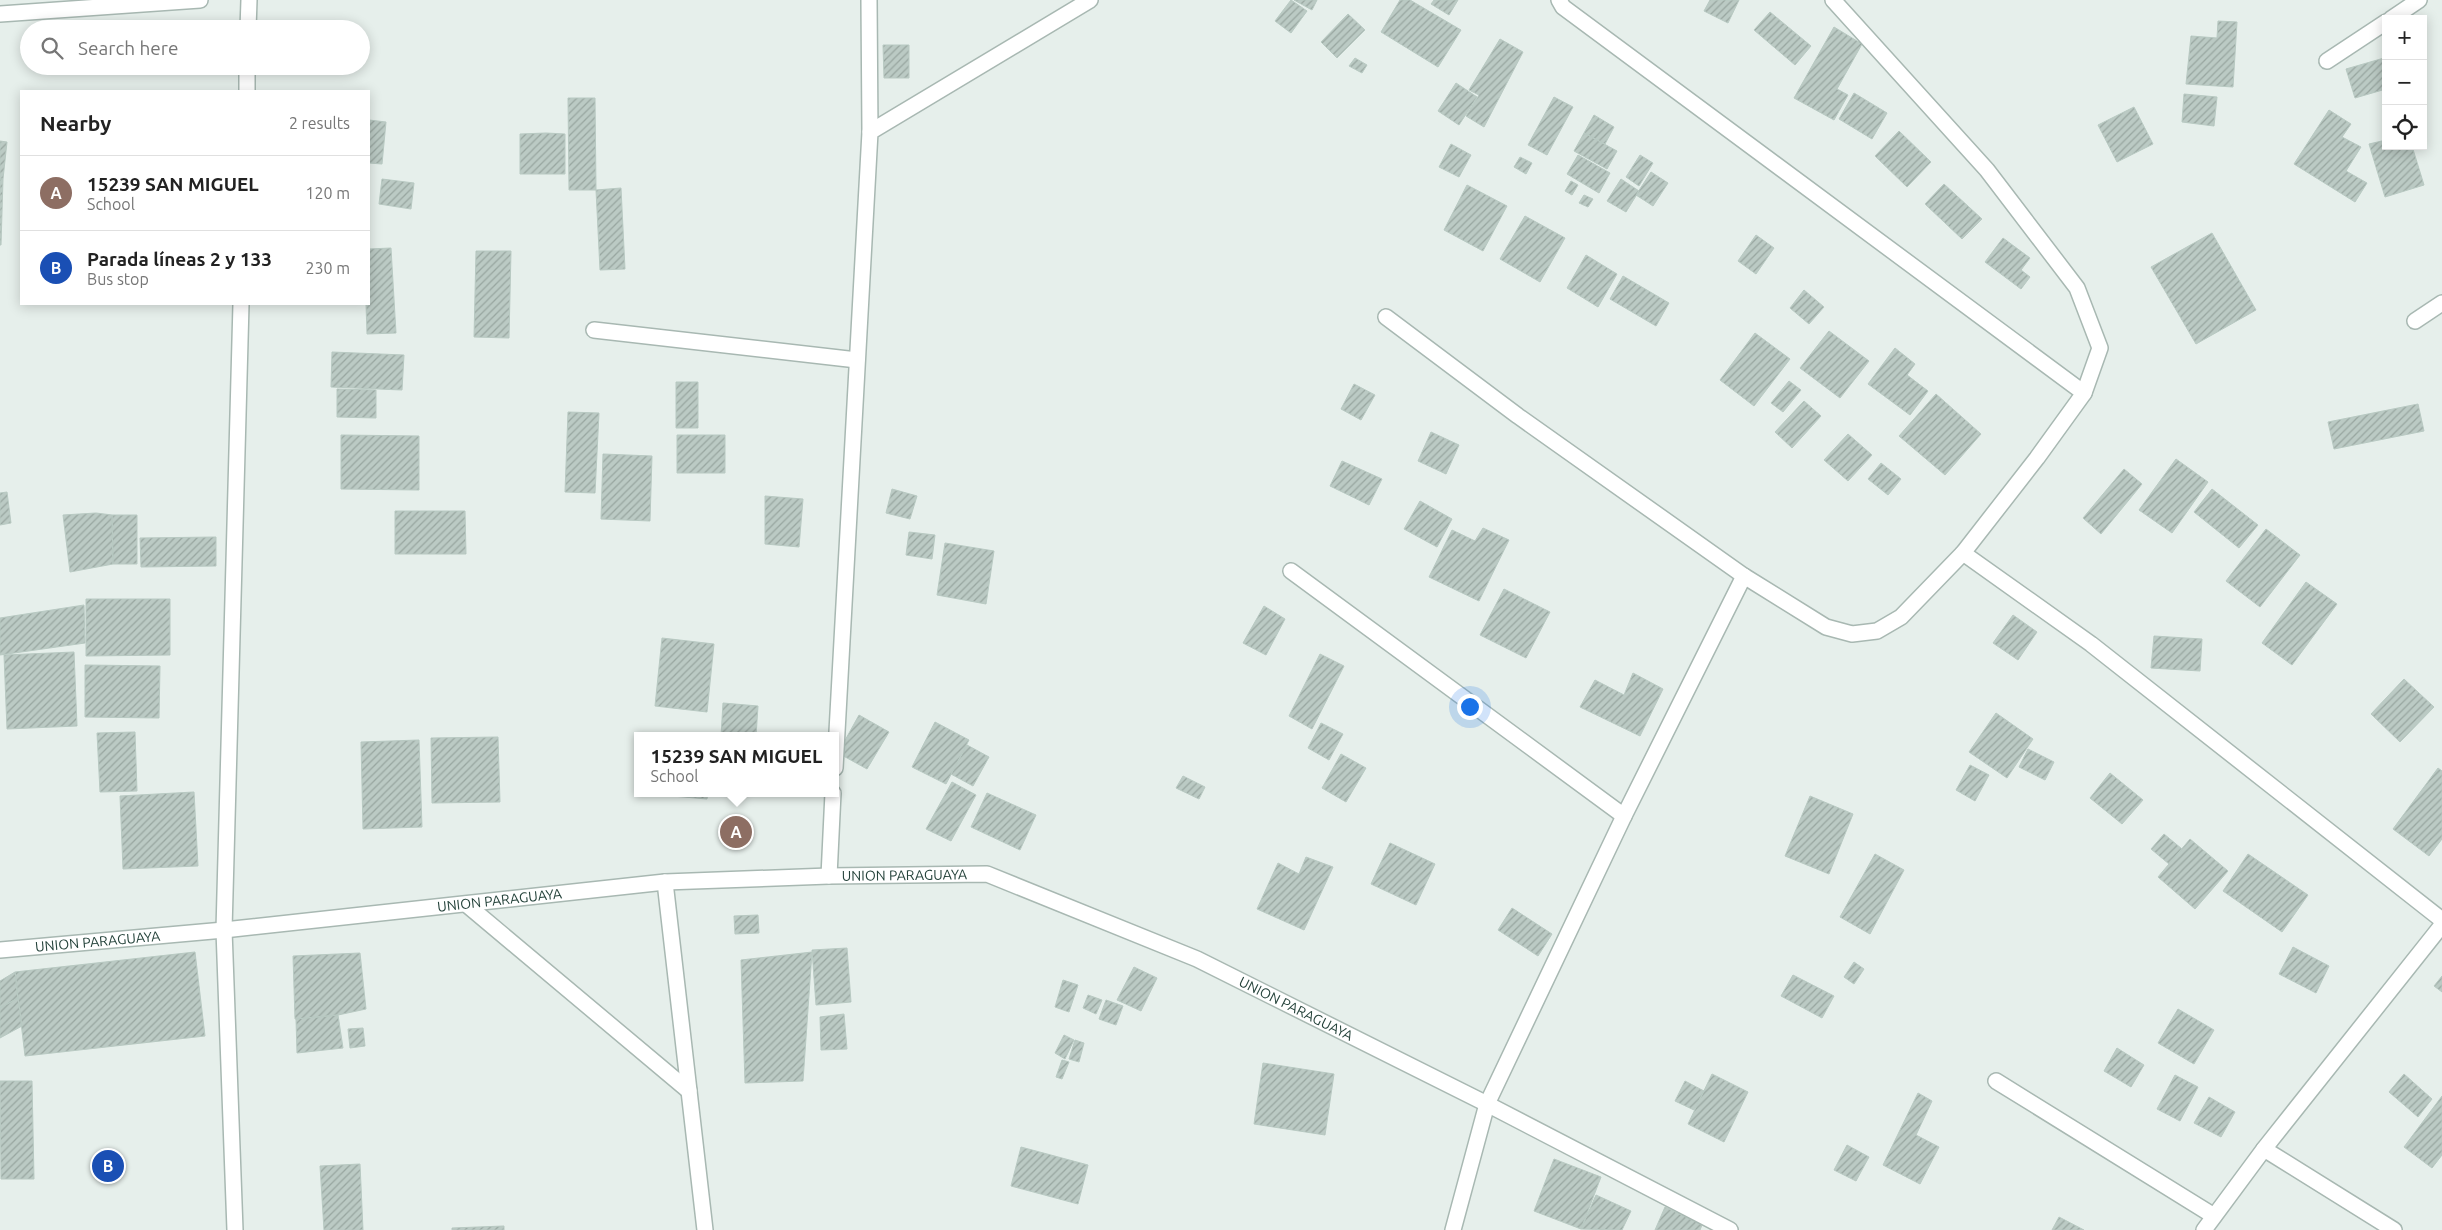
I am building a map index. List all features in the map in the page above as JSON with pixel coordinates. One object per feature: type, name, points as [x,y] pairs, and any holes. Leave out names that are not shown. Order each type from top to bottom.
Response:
[{"type":"street","points":[[0,14],[200,0]]},
{"type":"street","points":[[248,20],[249,0]]},
{"type":"street","points":[[837,732],[870,132],[869,0]]},
{"type":"street","points":[[870,132],[1090,0]]},
{"type":"street","points":[[1559,0],[1563,7],[2084,393]]},
{"type":"street","points":[[1386,317],[1518,416],[1744,576],[1826,628],[1852,634],[1877,631],[1901,617],[1963,554],[2037,458],[2084,393],[2100,348],[2077,288],[1987,170],[1833,0]]},
{"type":"street","points":[[2397,15],[2419,0]]},
{"type":"street","points":[[2327,61],[2382,25]]},
{"type":"street","points":[[247,90],[248,75]]},
{"type":"street","points":[[2415,321],[2442,303]]},
{"type":"street","points":[[235,1230],[224,930],[241,305]]},
{"type":"street","points":[[594,330],[857,360]]},
{"type":"street","points":[[1963,554],[2098,650],[2442,920]]},
{"type":"street","points":[[1291,571],[1624,816]]},
{"type":"street","points":[[1453,1230],[1487,1104],[1624,816],[1744,576]]},
{"type":"street","points":[[829,876],[833,797]]},
{"type":"street","name":"UNION PARAGUAYA","points":[[0,950],[224,930],[665,882],[829,876],[987,874],[1196,959],[1487,1104],[1730,1230]]},
{"type":"street","points":[[665,882],[705,1230]]},
{"type":"street","points":[[466,904],[689,1091]]},
{"type":"street","points":[[2204,1230],[2264,1149],[2442,925]]},
{"type":"street","points":[[1996,1081],[2214,1216]]},
{"type":"street","points":[[2264,1149],[2394,1230]]},
{"type":"building","points":[[1291,0],[1307,11],[1291,33],[1275,21]]},
{"type":"building","points":[[1294,0],[1317,0],[1312,10]]},
{"type":"building","points":[[1400,0],[1410,0],[1461,30],[1438,67],[1381,32]]},
{"type":"building","points":[[1434,0],[1458,0],[1449,15],[1431,4]]},
{"type":"building","points":[[1710,0],[1739,0],[1728,23],[1704,11]]},
{"type":"building","points":[[1770,12],[1811,46],[1795,65],[1754,30]]},
{"type":"building","points":[[1348,14],[1365,30],[1337,58],[1321,42]]},
{"type":"building","points":[[2218,21],[2237,22],[2233,87],[2186,84],[2191,36],[2217,38]]},
{"type":"building","points":[[1834,27],[1862,44],[1837,89],[1848,95],[1834,120],[1794,98]]},
{"type":"building","points":[[1500,39],[1523,52],[1484,127],[1466,116],[1479,95],[1469,90]]},
{"type":"building","points":[[883,45],[909,45],[909,78],[884,78]]},
{"type":"building","points":[[1355,58],[1367,65],[1362,73],[1349,66]]},
{"type":"building","points":[[2382,59],[2382,90],[2355,98],[2346,69]]},
{"type":"building","points":[[1456,83],[1477,97],[1459,125],[1438,111]]},
{"type":"building","points":[[1854,93],[1887,113],[1872,139],[1839,119]]},
{"type":"building","points":[[2184,94],[2217,97],[2214,126],[2182,122]]},
{"type":"building","points":[[1554,97],[1573,107],[1547,155],[1528,145]]},
{"type":"building","points":[[568,98],[595,98],[596,190],[569,190]]},
{"type":"building","points":[[2134,107],[2153,144],[2117,162],[2098,125]]},
{"type":"building","points":[[2329,110],[2351,124],[2342,137],[2361,147],[2346,171],[2367,183],[2355,202],[2294,164]]},
{"type":"building","points":[[1594,115],[1614,127],[1605,144],[1584,133]]},
{"type":"building","points":[[370,120],[386,122],[382,164],[370,163]]},
{"type":"building","points":[[1899,131],[1931,162],[1907,187],[1875,156]]},
{"type":"building","points":[[1584,133],[1617,151],[1607,169],[1574,151]]},
{"type":"building","points":[[520,134],[565,134],[565,174],[520,174]]},
{"type":"building","points":[[0,141],[7,142],[3,179],[0,179]]},
{"type":"building","points":[[2382,141],[2382,150],[2413,150],[2424,185],[2385,197],[2369,144]]},
{"type":"building","points":[[1451,144],[1471,155],[1459,177],[1439,167]]},
{"type":"building","points":[[1578,155],[1610,173],[1599,193],[1567,174]]},
{"type":"building","points":[[1640,155],[1653,163],[1639,186],[1626,177]]},
{"type":"building","points":[[1520,157],[1532,163],[1526,174],[1514,167]]},
{"type":"building","points":[[1651,172],[1668,183],[1653,206],[1636,195]]},
{"type":"building","points":[[0,179],[3,179],[1,245],[0,245]]},
{"type":"building","points":[[382,179],[414,183],[411,209],[379,204]]},
{"type":"building","points":[[1621,179],[1639,191],[1626,212],[1607,201]]},
{"type":"building","points":[[1571,181],[1578,185],[1572,195],[1565,191]]},
{"type":"building","points":[[1944,184],[1982,219],[1962,239],[1925,204]]},
{"type":"building","points":[[1467,185],[1507,206],[1483,251],[1444,230]]},
{"type":"building","points":[[621,188],[625,269],[600,270],[596,190]]},
{"type":"building","points":[[1584,195],[1593,199],[1588,207],[1579,203]]},
{"type":"building","points":[[1525,216],[1565,238],[1540,282],[1500,259]]},
{"type":"building","points":[[2212,233],[2256,310],[2196,344],[2151,267]]},
{"type":"building","points":[[1756,235],[1774,248],[1756,274],[1738,261]]},
{"type":"building","points":[[2003,238],[2030,258],[2021,270],[2030,277],[2021,289],[1985,262]]},
{"type":"building","points":[[391,248],[396,333],[367,334],[366,305],[370,305],[370,249]]},
{"type":"building","points":[[476,251],[511,251],[509,338],[474,337]]},
{"type":"building","points":[[1586,255],[1617,274],[1598,307],[1567,288]]},
{"type":"building","points":[[1623,276],[1669,303],[1656,326],[1610,299]]},
{"type":"building","points":[[1804,290],[1824,307],[1809,324],[1790,308]]},
{"type":"building","points":[[1829,331],[1869,361],[1840,398],[1800,368]]},
{"type":"building","points":[[1755,333],[1790,359],[1754,406],[1720,380]]},
{"type":"building","points":[[1895,348],[1915,364],[1907,375],[1928,391],[1910,415],[1868,384]]},
{"type":"building","points":[[332,352],[404,355],[402,390],[331,387]]},
{"type":"building","points":[[1789,381],[1801,390],[1783,412],[1771,403]]},
{"type":"building","points":[[676,382],[698,382],[698,428],[676,428]]},
{"type":"building","points":[[1354,384],[1375,395],[1361,420],[1341,409]]},
{"type":"building","points":[[337,389],[376,390],[376,418],[337,417]]},
{"type":"building","points":[[1936,394],[1981,434],[1945,475],[1899,436]]},
{"type":"building","points":[[1804,401],[1821,416],[1792,448],[1775,432]]},
{"type":"building","points":[[2418,404],[2424,431],[2334,449],[2328,422]]},
{"type":"building","points":[[568,412],[599,413],[595,493],[565,492]]},
{"type":"building","points":[[1431,432],[1459,445],[1446,474],[1418,461]]},
{"type":"building","points":[[1848,434],[1872,455],[1848,481],[1824,460]]},
{"type":"building","points":[[341,435],[419,436],[419,490],[341,489]]},
{"type":"building","points":[[677,435],[725,435],[725,473],[677,473]]},
{"type":"building","points":[[603,454],[652,456],[650,521],[601,519]]},
{"type":"building","points":[[2176,459],[2208,482],[2172,533],[2139,510]]},
{"type":"building","points":[[1342,461],[1382,479],[1369,505],[1330,486]]},
{"type":"building","points":[[1881,463],[1901,479],[1888,495],[1868,479]]},
{"type":"building","points":[[2124,469],[2142,484],[2101,534],[2083,518]]},
{"type":"building","points":[[892,489],[917,496],[910,519],[886,513]]},
{"type":"building","points":[[2212,489],[2258,525],[2239,548],[2194,512]]},
{"type":"building","points":[[7,492],[11,523],[0,525],[0,493]]},
{"type":"building","points":[[765,496],[803,499],[799,547],[765,544]]},
{"type":"building","points":[[1420,501],[1452,519],[1437,547],[1404,529]]},
{"type":"building","points":[[395,511],[465,511],[466,554],[395,554]]},
{"type":"building","points":[[96,513],[112,515],[113,564],[70,572],[63,515]]},
{"type":"building","points":[[112,515],[137,515],[137,564],[113,564]]},
{"type":"building","points":[[1483,528],[1509,540],[1479,601],[1429,577],[1452,530],[1475,541]]},
{"type":"building","points":[[2266,529],[2300,555],[2260,607],[2226,581]]},
{"type":"building","points":[[909,532],[935,535],[932,559],[906,555]]},
{"type":"building","points":[[216,537],[216,566],[141,567],[140,538]]},
{"type":"building","points":[[945,543],[994,551],[986,604],[937,595]]},
{"type":"building","points":[[2306,582],[2337,604],[2292,665],[2262,643]]},
{"type":"building","points":[[1504,589],[1550,612],[1526,658],[1480,635]]},
{"type":"building","points":[[86,599],[170,599],[170,655],[86,656]]},
{"type":"building","points":[[84,605],[85,643],[0,655],[0,618]]},
{"type":"building","points":[[1264,606],[1285,619],[1266,655],[1243,643]]},
{"type":"building","points":[[2013,615],[2037,632],[2018,660],[1993,643]]},
{"type":"building","points":[[2154,636],[2202,639],[2200,671],[2151,668]]},
{"type":"building","points":[[662,638],[714,644],[707,712],[655,706]]},
{"type":"building","points":[[74,652],[77,726],[7,729],[4,655]]},
{"type":"building","points":[[1320,654],[1344,666],[1312,729],[1289,716]]},
{"type":"building","points":[[85,665],[160,666],[159,718],[85,717]]},
{"type":"building","points":[[1633,673],[1663,689],[1640,736],[1580,707],[1595,680],[1624,695]]},
{"type":"building","points":[[2404,679],[2434,707],[2400,742],[2371,714]]},
{"type":"building","points":[[723,703],[758,706],[756,732],[721,732]]},
{"type":"building","points":[[1996,713],[2033,739],[2007,778],[1969,752]]},
{"type":"building","points":[[859,715],[889,732],[867,769],[839,754]]},
{"type":"building","points":[[935,722],[969,740],[946,784],[912,767]]},
{"type":"building","points":[[1321,723],[1343,734],[1329,760],[1308,748]]},
{"type":"building","points":[[135,732],[137,791],[100,792],[97,733]]},
{"type":"building","points":[[498,737],[500,802],[432,803],[431,738]]},
{"type":"building","points":[[419,740],[422,827],[363,829],[361,742]]},
{"type":"building","points":[[967,745],[989,757],[973,786],[951,774]]},
{"type":"building","points":[[2028,749],[2054,762],[2045,780],[2019,767]]},
{"type":"building","points":[[1341,754],[1366,768],[1346,802],[1322,788]]},
{"type":"building","points":[[1970,765],[1989,775],[1975,801],[1956,790]]},
{"type":"building","points":[[2438,768],[2442,771],[2442,839],[2429,856],[2393,829]]},
{"type":"building","points":[[2110,773],[2143,800],[2122,824],[2090,798]]},
{"type":"building","points":[[1183,776],[1205,787],[1199,799],[1176,788]]},
{"type":"building","points":[[952,782],[976,795],[951,841],[926,829]]},
{"type":"building","points":[[194,792],[198,866],[123,869],[120,796]]},
{"type":"building","points":[[987,793],[1036,815],[1020,850],[971,827]]},
{"type":"building","points":[[1810,796],[1853,814],[1829,874],[1785,856]]},
{"type":"building","points":[[684,797],[707,797],[707,799]]},
{"type":"building","points":[[2164,834],[2182,849],[2169,864],[2151,849]]},
{"type":"building","points":[[2190,839],[2228,871],[2195,909],[2158,877]]},
{"type":"building","points":[[1390,843],[1435,864],[1416,905],[1371,884]]},
{"type":"building","points":[[1875,854],[1904,870],[1870,934],[1840,917]]},
{"type":"building","points":[[2248,854],[2308,895],[2282,932],[2223,891]]},
{"type":"building","points":[[1306,857],[1333,867],[1304,930],[1257,909],[1278,863],[1299,874]]},
{"type":"building","points":[[1512,908],[1552,934],[1538,956],[1498,930]]},
{"type":"building","points":[[758,915],[759,933],[735,934],[734,916]]},
{"type":"building","points":[[2293,947],[2329,966],[2316,993],[2279,974]]},
{"type":"building","points":[[847,948],[851,1002],[816,1005],[812,950]]},
{"type":"building","points":[[195,952],[205,1036],[25,1056],[15,972]]},
{"type":"building","points":[[812,952],[803,1081],[745,1083],[741,960]]},
{"type":"building","points":[[360,953],[366,1009],[338,1015],[295,1019],[293,956]]},
{"type":"building","points":[[1854,962],[1864,969],[1854,984],[1844,977]]},
{"type":"building","points":[[1134,967],[1157,978],[1141,1011],[1117,1000]]},
{"type":"building","points":[[15,972],[18,998],[0,1008],[0,981]]},
{"type":"building","points":[[1793,975],[1834,996],[1822,1018],[1781,996]]},
{"type":"building","points":[[2442,976],[2442,992],[2434,986]]},
{"type":"building","points":[[1063,980],[1078,985],[1069,1012],[1055,1007]]},
{"type":"building","points":[[1088,995],[1102,1000],[1096,1014],[1083,1008]]},
{"type":"building","points":[[18,998],[22,1026],[0,1038],[0,1008]]},
{"type":"building","points":[[1106,1000],[1123,1006],[1116,1025],[1099,1019]]},
{"type":"building","points":[[2178,1009],[2214,1030],[2194,1064],[2158,1043]]},
{"type":"building","points":[[844,1014],[847,1049],[821,1050],[820,1017]]},
{"type":"building","points":[[338,1015],[343,1048],[297,1053],[296,1019]]},
{"type":"building","points":[[363,1028],[365,1046],[350,1048],[348,1029]]},
{"type":"building","points":[[1064,1035],[1074,1040],[1065,1059],[1055,1053]]},
{"type":"building","points":[[1075,1040],[1084,1043],[1079,1062],[1069,1059]]},
{"type":"building","points":[[2117,1048],[2144,1065],[2131,1087],[2104,1071]]},
{"type":"building","points":[[1062,1060],[1069,1062],[1062,1079],[1056,1077]]},
{"type":"building","points":[[1263,1063],[1334,1074],[1325,1135],[1254,1124]]},
{"type":"building","points":[[1712,1074],[1748,1092],[1724,1142],[1688,1124]]},
{"type":"building","points":[[2404,1074],[2432,1099],[2418,1117],[2389,1092]]},
{"type":"building","points":[[2175,1075],[2198,1087],[2180,1121],[2157,1109]]},
{"type":"building","points":[[0,1081],[32,1081],[34,1179],[1,1179]]},
{"type":"building","points":[[1685,1081],[1704,1091],[1694,1110],[1675,1101]]},
{"type":"building","points":[[1918,1093],[1932,1101],[1916,1135],[1939,1147],[1920,1184],[1883,1165]]},
{"type":"building","points":[[2442,1096],[2442,1155],[2432,1168],[2404,1147]]},
{"type":"building","points":[[2209,1097],[2235,1112],[2221,1137],[2194,1123]]},
{"type":"building","points":[[1847,1145],[1869,1157],[1856,1181],[1834,1170]]},
{"type":"building","points":[[1021,1147],[1088,1165],[1078,1204],[1011,1186]]},
{"type":"building","points":[[1554,1159],[1601,1177],[1581,1229],[1534,1211]]},
{"type":"building","points":[[360,1164],[363,1230],[324,1230],[320,1166]]},
{"type":"building","points":[[1596,1195],[1631,1211],[1622,1230],[1581,1229]]},
{"type":"building","points":[[1665,1207],[1702,1225],[1700,1230],[1655,1230]]},
{"type":"building","points":[[2059,1217],[2084,1230],[2052,1230]]},
{"type":"building","points":[[504,1226],[504,1230],[452,1230],[452,1228]]},
{"type":"place","name":"15239 SAN MIGUEL","points":[[736,832]]},
{"type":"place","name":"Parada líneas 2 y 133","points":[[108,1166]]}]
